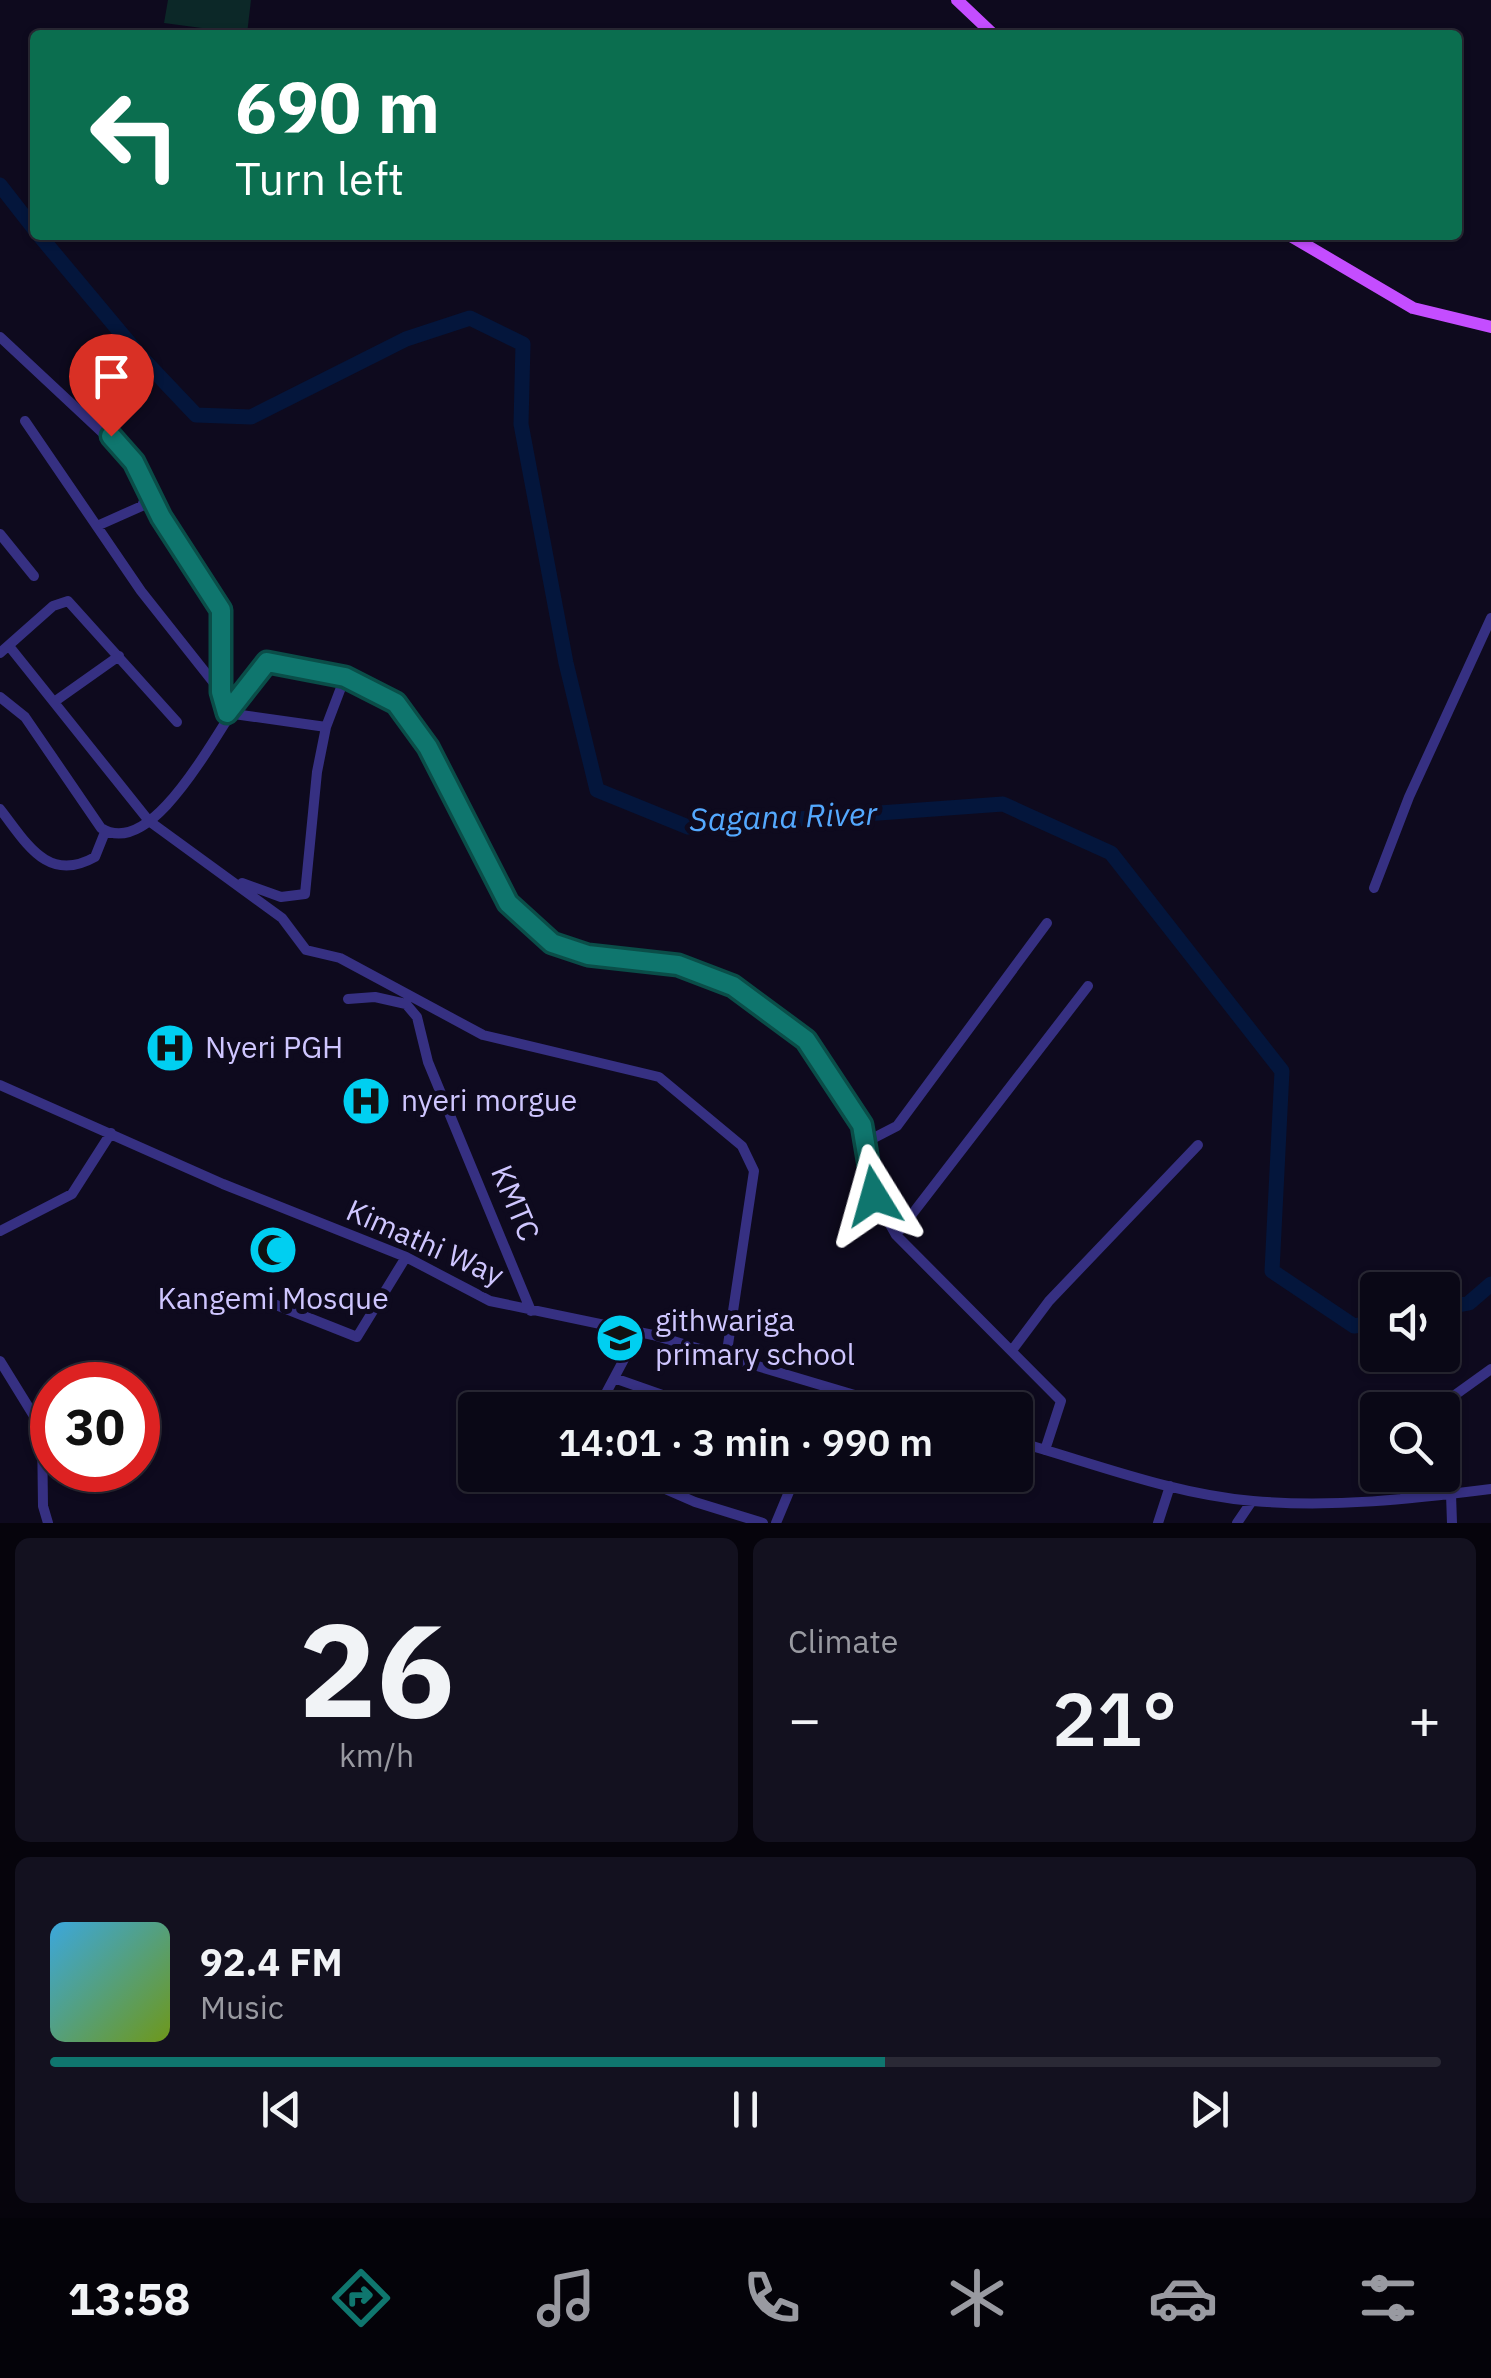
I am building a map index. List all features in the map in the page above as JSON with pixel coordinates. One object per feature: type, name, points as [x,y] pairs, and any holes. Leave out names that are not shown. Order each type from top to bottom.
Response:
[{"type":"main road","points":[[958,0],[989,30]]},
{"type":"main road","points":[[1297,240],[1412,308],[1491,326]]},
{"type":"street","points":[[0,337],[8,349],[111,436],[134,462],[147,491],[221,610],[221,692],[227,713]]},
{"type":"street","points":[[25,421],[141,592],[221,692]]},
{"type":"street","points":[[97,526],[142,506],[147,491]]},
{"type":"street","points":[[0,534],[34,576]]},
{"type":"street","points":[[177,722],[68,601],[53,606],[5,649],[54,702],[149,822],[282,918],[306,950],[340,958],[482,1034],[660,1076],[742,1146],[754,1172],[726,1358]]},
{"type":"street","points":[[1374,888],[1409,797],[1491,618]]},
{"type":"street","points":[[54,702],[119,656]]},
{"type":"street","points":[[105,832],[131,834],[149,822],[199,766],[227,713],[267,662],[345,677],[396,703],[412,722],[508,903],[538,933],[588,955],[678,965],[733,986],[794,1030],[816,1052],[862,1125],[874,1196],[896,1235],[1014,1349],[1061,1402],[1045,1450]]},
{"type":"street","points":[[227,878],[282,898],[305,894],[317,772],[326,727],[345,677]]},
{"type":"street","points":[[0,696],[25,717],[105,832],[100,852],[88,861],[51,866],[26,845],[0,809]]},
{"type":"street","points":[[227,713],[326,727]]},
{"type":"street","points":[[866,1142],[897,1126],[1047,924]]},
{"type":"street","points":[[896,1235],[1088,986]]},
{"type":"street","name":"KMTC","points":[[348,999],[375,998],[406,1004],[417,1017],[428,1062],[530,1311]]},
{"type":"street","name":"Kimathi Way","points":[[0,1085],[406,1257],[490,1301],[638,1332],[839,1392]]},
{"type":"street","points":[[0,1230],[72,1194],[111,1134]]},
{"type":"street","points":[[1014,1349],[1049,1301],[1198,1145]]},
{"type":"street","points":[[256,1297],[358,1337],[406,1257]]},
{"type":"street","points":[[607,1392],[638,1332]]},
{"type":"street","points":[[0,1361],[42,1429],[43,1506],[48,1523]]},
{"type":"street","points":[[1459,1392],[1491,1369]]},
{"type":"street","points":[[614,1378],[654,1392]]},
{"type":"street","points":[[1033,1446],[1170,1486],[1252,1501],[1349,1504],[1491,1489]]},
{"type":"street","points":[[1158,1523],[1170,1486]]},
{"type":"street","points":[[672,1492],[764,1523]]},
{"type":"street","points":[[776,1523],[789,1492]]},
{"type":"street","points":[[1404,1498],[1407,1492]]},
{"type":"street","points":[[1450,1494],[1452,1523]]},
{"type":"street","points":[[1237,1523],[1252,1501]]},
{"type":"green space","points":[[168,0],[251,0],[247,30],[164,23]]},
{"type":"waterway","name":"Sagana River","points":[[0,185],[30,224]]},
{"type":"waterway","name":"Sagana River","points":[[43,240],[141,357],[196,415],[251,417],[406,339],[470,318],[523,344],[521,424],[566,663],[597,790],[688,827],[1003,804],[1111,853],[1282,1071],[1272,1271],[1354,1326],[1360,1325]]},
{"type":"waterway","name":"Sagana River","points":[[1460,1305],[1469,1303],[1491,1284]]},
{"type":"place","name":"Nyeri PGH","points":[[170,1048]]},
{"type":"place","name":"nyeri morgue","points":[[366,1101]]},
{"type":"place","name":"Kangemi Mosque","points":[[273,1250]]},
{"type":"place","name":"githwariga primary school","points":[[620,1338]]},
{"type":"route","points":[[111,436],[134,462],[161,517],[221,610],[221,692],[227,713],[267,662],[323,670],[396,703],[428,747],[476,848],[508,903],[538,933],[552,943],[588,955],[657,960],[733,986],[806,1040],[862,1125],[874,1196]]}]
